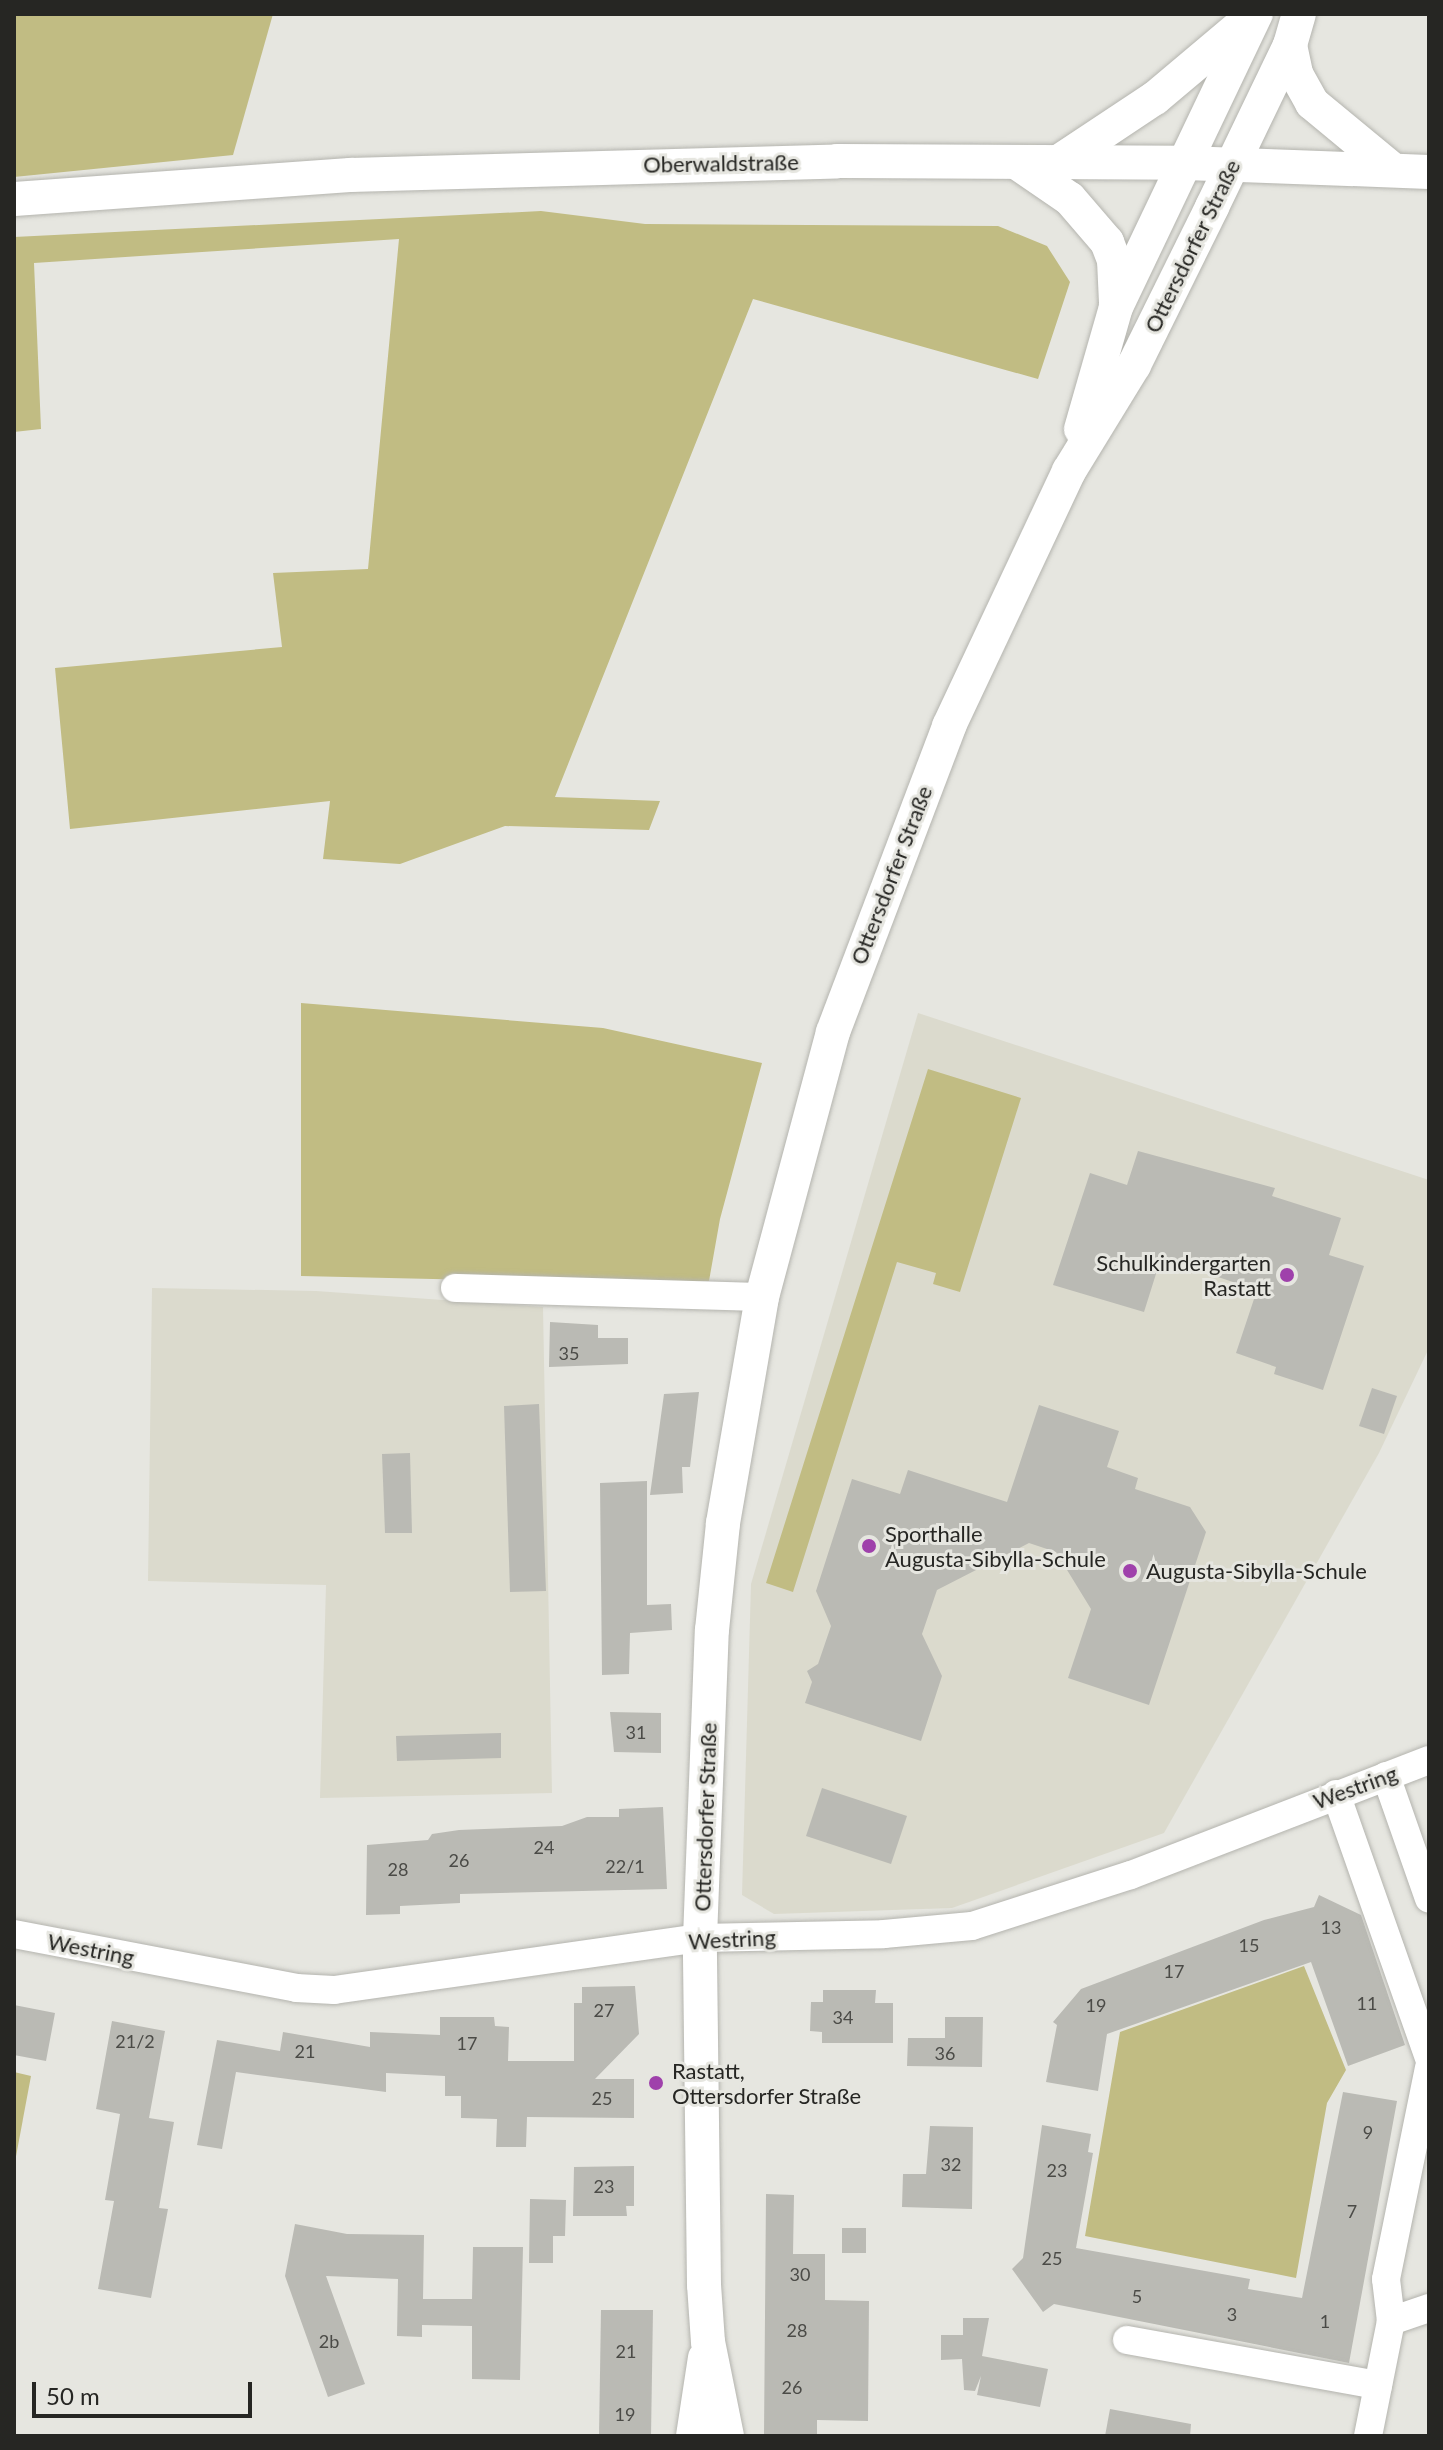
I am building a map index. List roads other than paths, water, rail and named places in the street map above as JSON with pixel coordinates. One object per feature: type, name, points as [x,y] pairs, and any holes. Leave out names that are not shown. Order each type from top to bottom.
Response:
[{"type":"street","points":[[1059,161],[1155,98],[1256,14]]},
{"type":"street","name":"Ottersdorfer Straße","points":[[1069,471],[1116,307],[1256,14]]},
{"type":"street","points":[[1294,30],[1296,74],[1312,103],[1393,170]]},
{"type":"street","name":"Ottersdorfer Straße","points":[[693,2436],[708,2342],[700,1938],[712,1630],[723,1523],[762,1297],[833,1032],[882,891],[955,712],[1069,471],[1134,365],[1294,30]]},
{"type":"street","name":"Oberwaldstraße","points":[[14,199],[380,174],[837,161],[1186,163],[1429,172]]},
{"type":"street","points":[[1016,162],[1070,199],[1107,242],[1114,260],[1116,307]]},
{"type":"street","points":[[455,1288],[762,1297]]},
{"type":"street","name":"Westring","points":[[14,1934],[296,1988],[334,1990],[700,1938],[884,1934],[972,1926],[1131,1875],[1429,1760]]},
{"type":"street","points":[[1386,1776],[1429,1899]]},
{"type":"street","points":[[1336,1794],[1428,2055],[1386,2279],[1391,2321],[1368,2436]]},
{"type":"street","points":[[1391,2321],[1429,2308]]},
{"type":"street","points":[[1127,2340],[1378,2385]]},
{"type":"street","name":"Ottersdorfer Straße","points":[[708,2342],[727,2436]]},
{"type":"place","name":"Schulkindergarten Rastatt","points":[[1287,1275]]},
{"type":"place","name":"Sporthalle Augusta-Sibylla-Schule","points":[[869,1546]]},
{"type":"place","name":"Augusta-Sibylla-Schule","points":[[1130,1571]]},
{"type":"place","name":"Rastatt, Ottersdorfer Straße","points":[[656,2083]]}]
